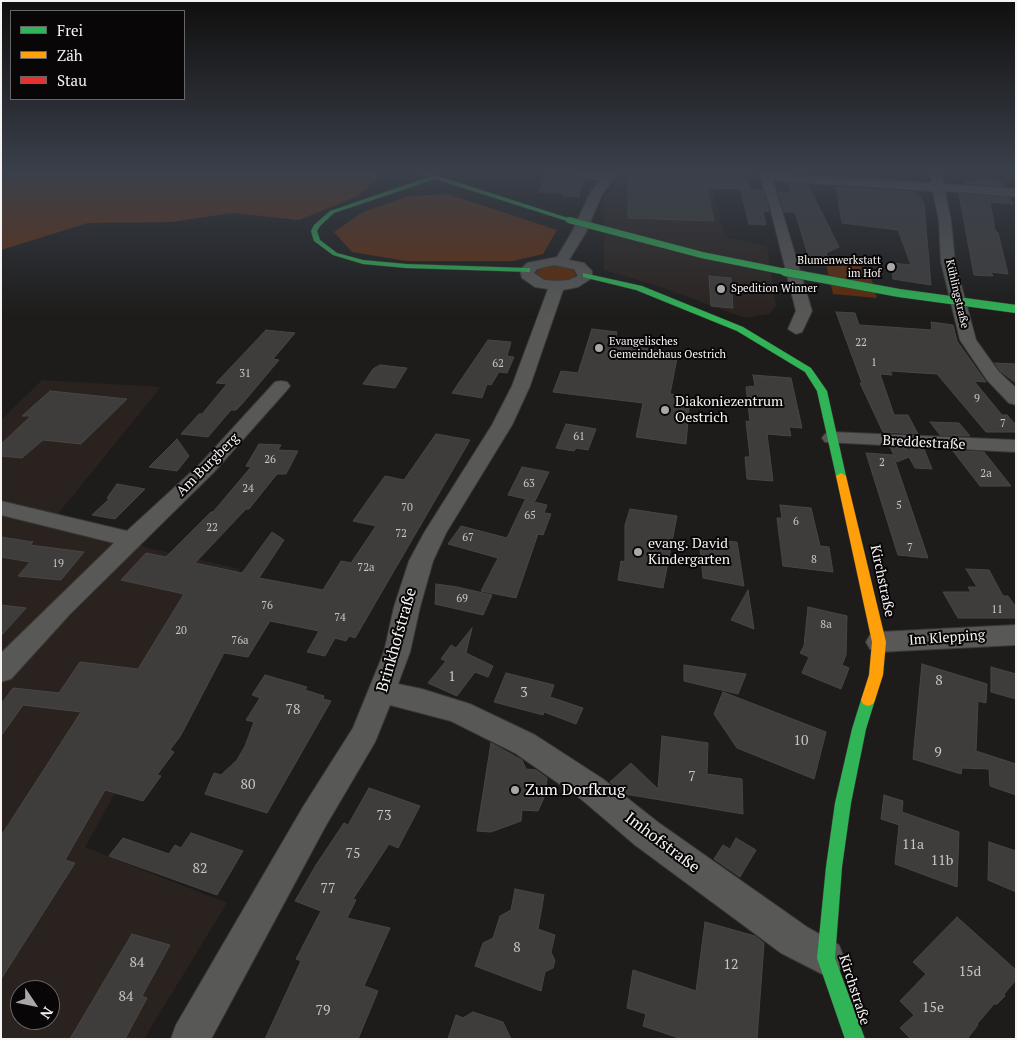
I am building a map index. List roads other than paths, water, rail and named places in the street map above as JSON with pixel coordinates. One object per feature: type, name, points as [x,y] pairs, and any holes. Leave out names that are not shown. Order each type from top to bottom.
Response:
[{"type":"main road","points":[[321,222],[314,231],[317,241],[335,254],[363,262],[406,266],[527,270]]},
{"type":"main road","points":[[575,222],[742,264],[899,293],[1016,310]]},
{"type":"main road","name":"Kirchstraße","points":[[586,275],[639,288],[740,329],[808,370],[822,391],[879,642],[876,675],[859,729],[845,794],[834,867],[826,958],[855,1039]]},
{"type":"street","points":[[561,262],[584,222]]},
{"type":"street","points":[[780,222],[804,311],[796,329]]},
{"type":"street","name":"Kühlingstraße","points":[[943,222],[948,262],[968,340],[993,376],[1016,399]]},
{"type":"street","points":[[561,262],[579,266],[586,275],[577,283],[557,286],[535,282],[526,276],[527,270],[537,264],[561,262]]},
{"type":"street","name":"Brinkhofstraße","points":[[190,1039],[309,826],[365,733],[383,692],[397,652],[421,561],[435,533],[502,426],[521,386],[557,286]]},
{"type":"street","name":"Am Burgberg","points":[[1,671],[131,540],[226,448],[282,386]]},
{"type":"street","name":"Breddestraße","points":[[832,438],[1016,446]]},
{"type":"street","points":[[1,508],[131,540]]},
{"type":"street","name":"Im Klepping","points":[[879,642],[1016,635]]},
{"type":"street","name":"Imhofstraße","points":[[383,692],[422,700],[460,712],[525,744],[592,789],[647,834],[794,940],[826,958]]},
{"type":"place","name":"Blumenwerkstatt im Hof","points":[[891,267]]},
{"type":"place","name":"Spedition Winner","points":[[721,289]]},
{"type":"place","name":"Evangelisches Gemeindehaus Oestrich","points":[[599,348]]},
{"type":"place","name":"Diakoniezentrum Oestrich","points":[[665,410]]},
{"type":"place","name":"evang. David Kindergarten","points":[[638,552]]},
{"type":"place","name":"Zum Dorfkrug","points":[[515,790]]}]
